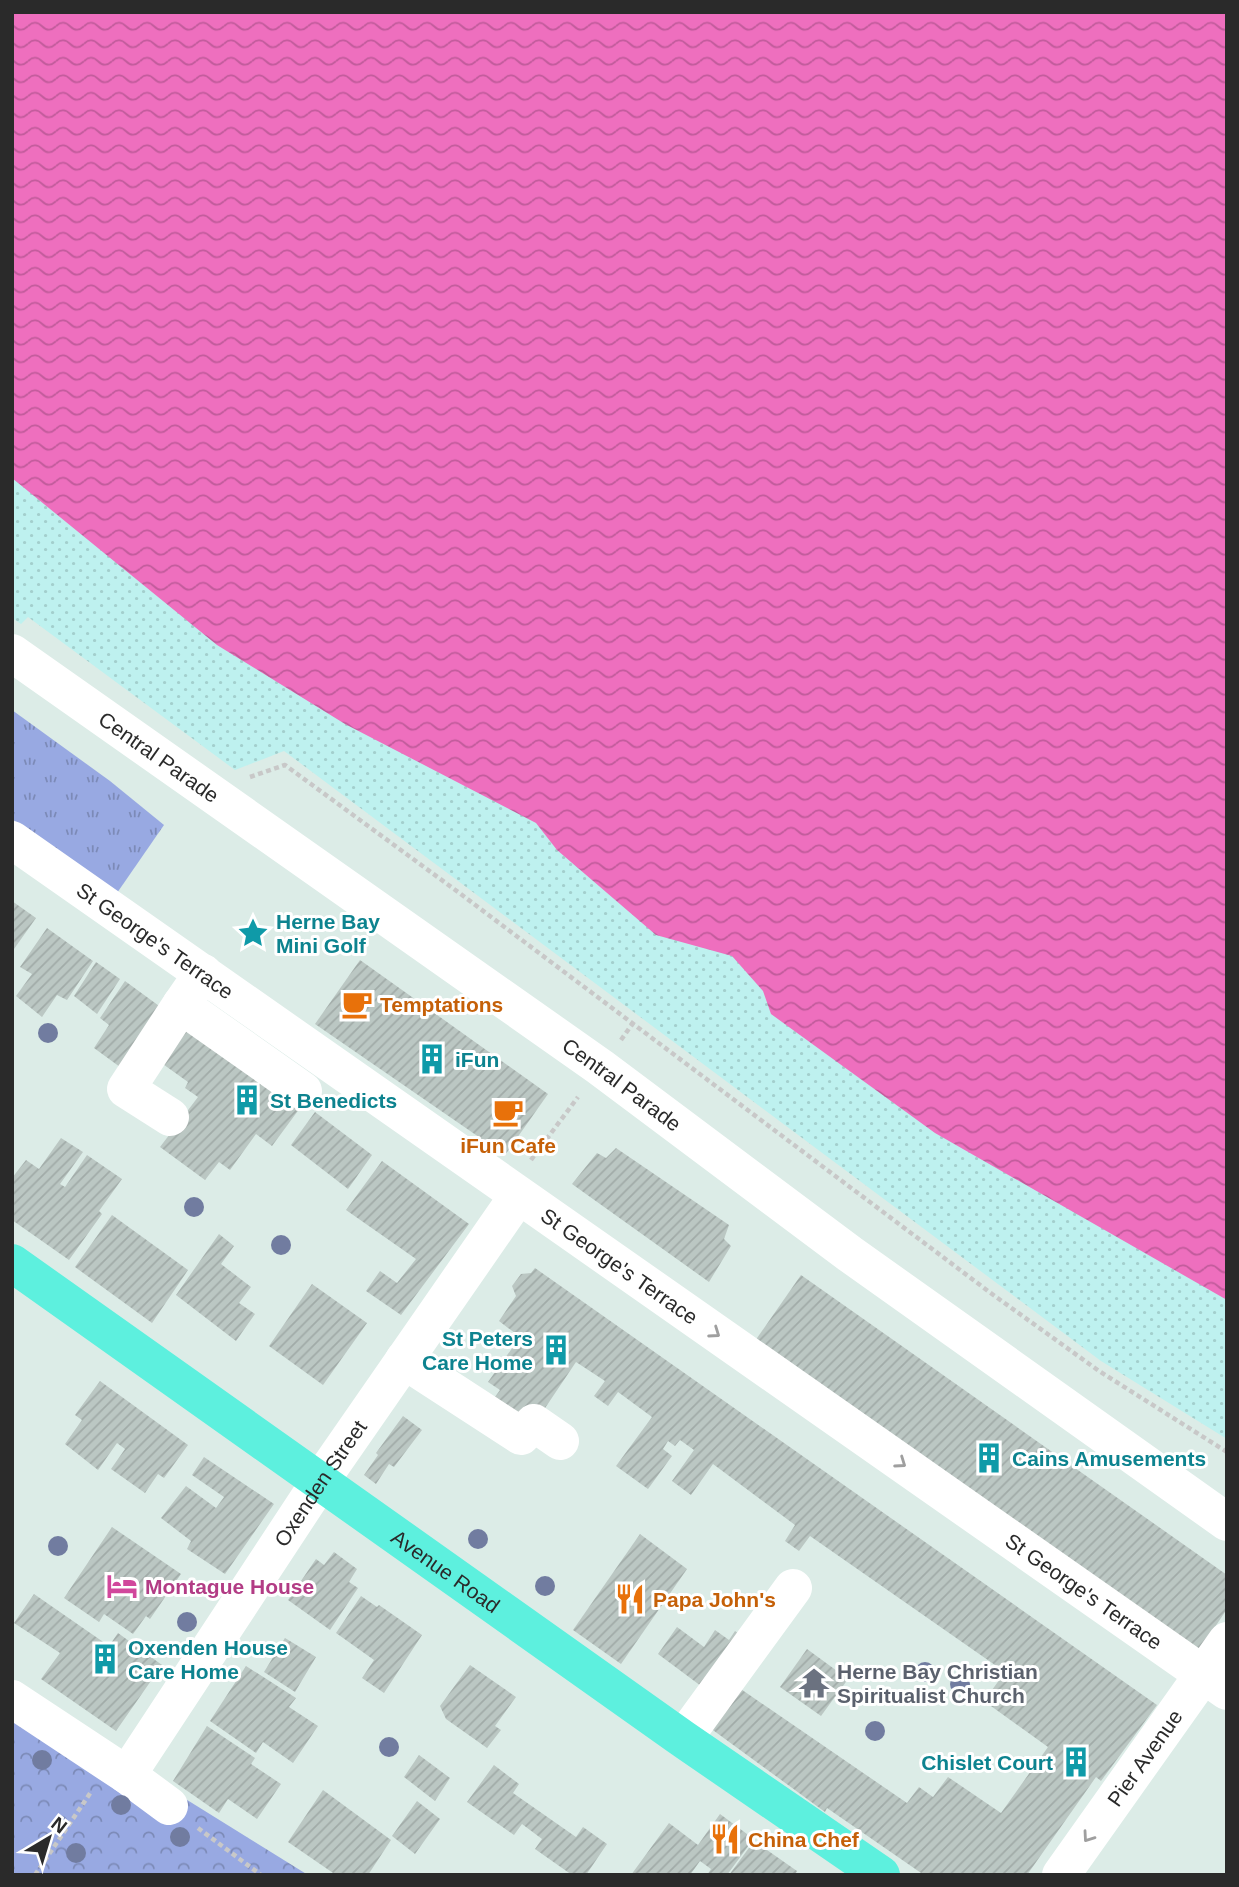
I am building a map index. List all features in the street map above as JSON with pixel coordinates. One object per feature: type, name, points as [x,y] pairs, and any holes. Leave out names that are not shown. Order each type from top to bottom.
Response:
[{"type":"main road","name":"Avenue Road","points":[[12,1263],[868,1871]]},
{"type":"street","name":"Central Parade","points":[[12,653],[600,1067],[850,1254],[1227,1522]]},
{"type":"street","name":"St George's Terrace","points":[[12,840],[1216,1683]]},
{"type":"street","points":[[170,1118],[126,1089],[203,973]]},
{"type":"street","points":[[181,1005],[303,1091]]},
{"type":"street","name":"Oxenden Street","points":[[127,1775],[514,1192]]},
{"type":"street","points":[[404,1360],[521,1436],[534,1423],[560,1441]]},
{"type":"street","points":[[683,1739],[793,1588]]},
{"type":"street","name":"Pier Avenue","points":[[1061,1875],[1216,1683],[1227,1641]]},
{"type":"street","points":[[12,1699],[169,1806]]},
{"type":"path","points":[[239,780],[285,765],[992,1294],[1100,1371],[1227,1452]]},
{"type":"path","points":[[514,1192],[600,1067]]},
{"type":"path","points":[[35,1875],[98,1782],[127,1775]]},
{"type":"path","points":[[169,1806],[261,1875]]},
{"type":"green space","points":[[12,710],[110,781],[164,825],[117,893],[12,819]]},
{"type":"green space","points":[[12,1711],[184,1798],[308,1875],[12,1875]]},
{"type":"sand","points":[[12,366],[1227,1251],[1227,1439],[1101,1361],[284,751],[235,770],[28,617],[21,624],[12,618]]},
{"type":"water","points":[[12,12],[1227,12],[1227,1300],[935,1133],[771,1014],[763,991],[732,956],[656,935],[557,850],[536,823],[345,724],[217,645],[12,478]]},
{"type":"building","points":[[12,901],[36,918],[14,949],[12,948]]},
{"type":"building","points":[[47,928],[93,961],[67,1000],[57,995],[42,1017],[16,996],[32,974],[20,967]]},
{"type":"building","points":[[360,960],[548,1094],[505,1155],[315,1024]]},
{"type":"building","points":[[96,962],[120,979],[97,1014],[74,996]]},
{"type":"building","points":[[125,981],[166,1011],[120,1067],[94,1048],[109,1025],[100,1018]]},
{"type":"building","name":"St Benedicts","points":[[182,1016],[303,1104],[272,1146],[256,1134],[230,1170],[219,1162],[205,1180],[160,1147],[198,1097],[185,1088],[188,1082],[153,1057]]},
{"type":"building","points":[[315,1112],[372,1155],[348,1189],[291,1145]]},
{"type":"building","points":[[61,1138],[83,1152],[60,1184],[65,1187],[87,1155],[122,1179],[99,1211],[102,1214],[69,1260],[12,1220],[12,1178],[26,1160],[39,1169]]},
{"type":"building","points":[[616,1148],[729,1225],[724,1239],[731,1246],[709,1282],[572,1184],[597,1153],[606,1158]]},
{"type":"building","points":[[382,1161],[469,1224],[401,1315],[366,1291],[380,1271],[397,1283],[416,1259],[346,1210]]},
{"type":"building","points":[[112,1215],[188,1270],[152,1323],[75,1267]]},
{"type":"building","points":[[219,1234],[234,1246],[221,1264],[251,1287],[239,1303],[255,1314],[236,1341],[176,1295]]},
{"type":"building","points":[[535,1268],[1157,1705],[1101,1781],[1096,1777],[1027,1875],[924,1875],[827,1808],[825,1812],[706,1725],[735,1685],[907,1803],[919,1787],[933,1797],[948,1777],[1001,1813],[1048,1747],[984,1701],[1005,1672],[810,1536],[799,1551],[785,1541],[795,1525],[713,1464],[691,1495],[672,1481],[694,1450],[680,1440],[675,1446],[668,1441],[663,1449],[672,1456],[648,1489],[616,1466],[652,1417],[618,1392],[608,1406],[594,1396],[605,1381],[576,1362],[539,1417],[516,1418],[492,1401],[500,1390],[488,1382],[520,1337],[499,1321],[516,1296],[512,1286],[521,1274],[531,1273]]},
{"type":"building","name":"Cains Amusements","points":[[801,1275],[1227,1575],[1227,1609],[1195,1657],[755,1341]]},
{"type":"building","points":[[312,1284],[367,1323],[323,1385],[269,1346]]},
{"type":"building","points":[[100,1381],[188,1445],[164,1478],[158,1474],[145,1493],[111,1469],[125,1449],[117,1443],[98,1470],[65,1444],[82,1420],[75,1415]]},
{"type":"building","points":[[403,1416],[422,1430],[394,1467],[389,1464],[376,1484],[364,1475],[378,1455],[376,1453]]},
{"type":"building","points":[[204,1457],[274,1504],[225,1574],[187,1549],[191,1541],[161,1518],[186,1486],[216,1508],[224,1497],[192,1475]]},
{"type":"building","name":"Montague House","points":[[112,1527],[181,1574],[150,1619],[146,1616],[133,1634],[104,1614],[99,1622],[64,1598]]},
{"type":"building","name":"Papa John's","points":[[640,1534],[687,1569],[621,1664],[573,1630]]},
{"type":"building","points":[[334,1552],[357,1569],[349,1582],[358,1588],[330,1630],[288,1600],[316,1559],[324,1565]]},
{"type":"building","name":"Oxenden House Care Home","points":[[34,1594],[109,1646],[118,1633],[162,1665],[116,1731],[41,1679],[60,1653],[14,1623]]},
{"type":"building","points":[[361,1596],[377,1607],[379,1605],[422,1635],[384,1693],[362,1678],[374,1660],[336,1633]]},
{"type":"building","points":[[677,1627],[704,1647],[715,1630],[729,1640],[735,1631],[749,1641],[701,1686],[658,1654]]},
{"type":"building","points":[[285,1638],[316,1657],[295,1692],[264,1672]]},
{"type":"building","name":"Herne Bay Christian Spiritualist Church","points":[[807,1649],[848,1679],[821,1716],[780,1687]]},
{"type":"building","points":[[470,1665],[516,1697],[495,1726],[501,1730],[487,1748],[446,1719],[440,1706]]},
{"type":"building","points":[[246,1666],[296,1698],[289,1707],[318,1726],[293,1763],[263,1742],[256,1753],[210,1721]]},
{"type":"building","points":[[207,1726],[255,1758],[251,1764],[281,1784],[257,1819],[228,1799],[219,1813],[173,1781]]},
{"type":"building","points":[[419,1755],[450,1778],[435,1801],[404,1777]]},
{"type":"building","points":[[494,1765],[519,1784],[513,1793],[576,1837],[583,1827],[607,1844],[586,1875],[572,1875],[535,1849],[542,1839],[522,1824],[514,1835],[467,1802]]},
{"type":"building","points":[[323,1790],[391,1840],[368,1875],[336,1875],[288,1842]]},
{"type":"building","points":[[417,1801],[440,1819],[415,1854],[392,1836]]},
{"type":"building","points":[[720,1814],[747,1834],[749,1845],[727,1875],[707,1875],[711,1869],[700,1861],[690,1875],[631,1875],[669,1823],[698,1845]]},
{"type":"building","points":[[754,1841],[797,1871],[795,1875],[729,1875]]},
{"type":"place","name":"Herne Bay Mini Golf","points":[[253,933]]},
{"type":"place","name":"Temptations","points":[[357,1004]]},
{"type":"place","name":"iFun","points":[[432,1059]]},
{"type":"place","name":"St Benedicts","points":[[247,1100]]},
{"type":"place","name":"iFun Cafe","points":[[508,1112]]},
{"type":"place","name":"St Peters Care Home","points":[[556,1350]]},
{"type":"place","name":"Cains Amusements","points":[[989,1458]]},
{"type":"place","name":"Montague House","points":[[122,1586]]},
{"type":"place","name":"Papa John's","points":[[630,1599]]},
{"type":"place","name":"Oxenden House Care Home","points":[[105,1659]]},
{"type":"place","name":"Herne Bay Christian Spiritualist Church","points":[[814,1683]]},
{"type":"place","name":"Chislet Court","points":[[1076,1762]]},
{"type":"place","name":"China Chef","points":[[725,1839]]}]
